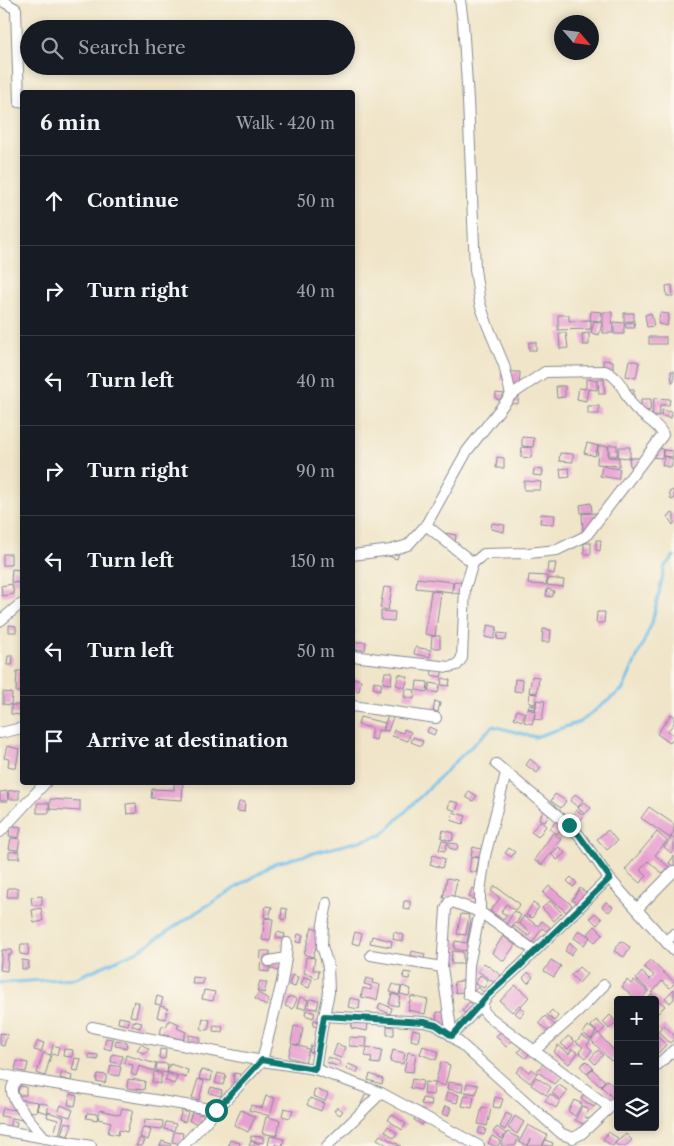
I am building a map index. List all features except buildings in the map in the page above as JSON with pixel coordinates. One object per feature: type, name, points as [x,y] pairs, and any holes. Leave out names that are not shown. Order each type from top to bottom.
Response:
[{"type":"street","points":[[460,0],[468,100],[475,269],[480,304],[504,365],[511,395]]},
{"type":"street","points":[[3,2],[16,9],[19,102]]},
{"type":"street","points":[[355,555],[391,550],[408,545],[426,526],[467,451],[511,395],[546,372],[605,370],[614,375],[633,406],[644,417],[661,429],[663,435],[586,536],[556,550],[484,554],[473,563],[465,588],[462,658],[457,665],[449,667],[355,656]]},
{"type":"street","points":[[426,526],[473,563]]},
{"type":"street","points":[[0,621],[20,605]]},
{"type":"street","points":[[355,706],[436,718]]},
{"type":"street","points":[[0,733],[20,728]]},
{"type":"street","points":[[496,764],[579,835],[610,878],[674,951]]},
{"type":"street","points":[[483,1002],[468,994],[469,965],[480,912],[480,892],[485,856],[506,772]]},
{"type":"street","points":[[0,832],[43,785]]},
{"type":"street","points":[[637,909],[674,871]]},
{"type":"street","points":[[452,1036],[488,995],[610,878]]},
{"type":"street","points":[[452,1036],[442,967],[446,908],[450,901],[480,912],[536,951]]},
{"type":"street","points":[[315,1069],[329,992],[328,966],[322,946],[323,924],[327,903]]},
{"type":"street","points":[[666,941],[674,934]]},
{"type":"street","points":[[183,1146],[262,1060],[282,982],[287,943]]},
{"type":"street","points":[[371,955],[442,967]]},
{"type":"street","points":[[269,960],[286,958]]},
{"type":"street","points":[[534,1051],[578,1012],[604,985]]},
{"type":"street","points":[[483,1002],[483,1010],[488,1016],[609,1107]]},
{"type":"street","points":[[324,1016],[424,1022],[436,1025],[452,1036],[562,1134],[573,1138],[581,1134],[614,1103]]},
{"type":"street","points":[[92,1027],[315,1069],[381,1093],[477,1146]]},
{"type":"street","points":[[659,1063],[674,1050]]},
{"type":"street","points":[[0,1074],[216,1110]]},
{"type":"street","points":[[18,1078],[12,1085],[12,1094],[45,1138]]},
{"type":"street","points":[[327,1146],[381,1093]]},
{"type":"street","points":[[0,1130],[90,1146]]},
{"type":"waterway","points":[[0,983],[76,978],[138,951],[276,863],[382,835],[493,726],[535,737],[580,722],[623,689],[652,623],[665,566],[674,556]]},
{"type":"route","points":[[216,1110],[262,1060],[315,1069],[324,1016],[424,1022],[436,1025],[452,1036],[488,995],[610,878],[579,835],[569,825]]}]
